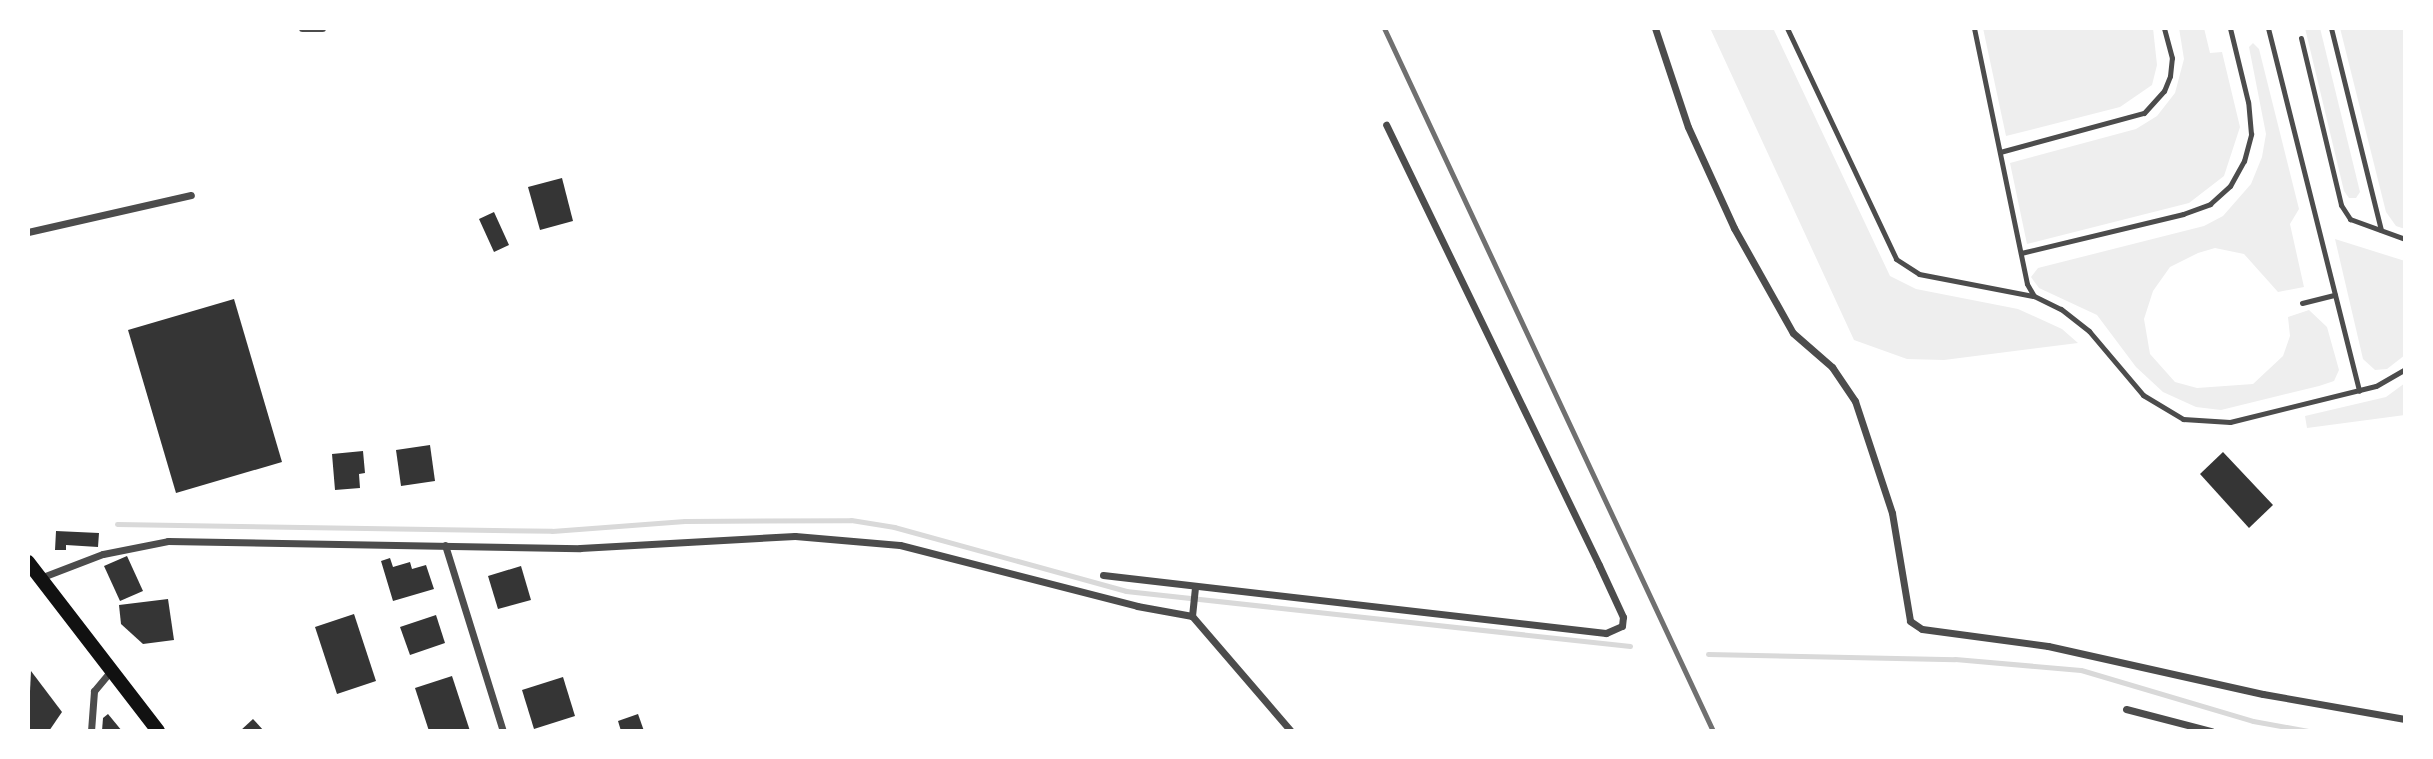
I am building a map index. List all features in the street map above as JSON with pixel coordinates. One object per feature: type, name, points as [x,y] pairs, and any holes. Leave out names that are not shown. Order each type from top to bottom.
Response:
[{"type":"main road","points":[[28,562],[158,731]]},
{"type":"street","points":[[302,28],[322,28]]},
{"type":"street","points":[[1655,28],[1688,127],[1740,240],[1793,333],[1832,367],[1854,401],[1892,513],[1910,621],[1922,629],[2048,646],[2263,694],[2405,719]]},
{"type":"street","points":[[1103,575],[1606,634],[1622,626],[1623,617],[1600,565],[1386,125]]},
{"type":"street","points":[[28,232],[191,195]]},
{"type":"street","points":[[40,578],[103,554],[168,541],[580,548],[796,536],[900,545],[1137,606],[1192,616],[1291,731]]},
{"type":"street","points":[[445,545],[503,731]]},
{"type":"street","points":[[1192,616],[1195,586]]},
{"type":"street","points":[[91,731],[94,691],[111,671]]},
{"type":"street","points":[[2126,709],[2211,731]]},
{"type":"lane","points":[[1787,28],[1896,258],[1919,274],[2034,296],[2061,309],[2090,331],[2143,395],[2183,419],[2230,422],[2359,391],[2394,379],[2405,369]]},
{"type":"lane","points":[[1974,28],[2026,284],[2034,296]]},
{"type":"lane","points":[[2000,152],[2144,113],[2164,91],[2170,76],[2172,58],[2165,28]]},
{"type":"lane","points":[[2021,253],[2183,214],[2210,204],[2230,186],[2244,161],[2251,134],[2248,102],[2230,28]]},
{"type":"lane","points":[[2268,28],[2359,391]]},
{"type":"lane","points":[[2332,28],[2381,230]]},
{"type":"lane","points":[[2301,38],[2341,205],[2350,219],[2405,239]]},
{"type":"lane","points":[[2302,303],[2335,295]]},
{"type":"shaded area","points":[[1710,28],[1773,28],[1890,276],[1916,289],[2018,309],[2062,329],[2078,343],[1944,360],[1907,359],[1854,340]]},
{"type":"shaded area","points":[[1983,28],[2153,28],[2157,65],[2152,85],[2120,107],[2006,136]]},
{"type":"shaded area","points":[[2179,28],[2204,28],[2210,53],[2222,52],[2240,127],[2224,176],[2189,203],[2027,244],[2010,163],[2136,129],[2157,116],[2175,93],[2184,59]]},
{"type":"shaded area","points":[[2305,28],[2320,28],[2360,192],[2356,198],[2349,198],[2344,191]]},
{"type":"shaded area","points":[[2340,28],[2403,28],[2405,229],[2396,226],[2386,212]]},
{"type":"shaded area","points":[[2253,43],[2259,49],[2299,209],[2290,224],[2304,287],[2278,292],[2244,254],[2215,248],[2198,253],[2170,267],[2153,291],[2144,319],[2150,354],[2175,382],[2197,388],[2253,384],[2283,356],[2290,336],[2288,317],[2309,310],[2327,327],[2339,370],[2334,381],[2319,386],[2221,410],[2196,407],[2163,392],[2136,367],[2097,315],[2039,288],[2031,277],[2038,268],[2204,226],[2223,216],[2251,184],[2262,157],[2266,134],[2249,47]]},
{"type":"shaded area","points":[[2335,239],[2405,261],[2405,355],[2387,369],[2375,370],[2363,359]]},
{"type":"shaded area","points":[[2405,383],[2405,415],[2307,428],[2305,416],[2386,397]]},
{"type":"building","points":[[562,178],[573,221],[540,230],[528,187]]},
{"type":"building","points":[[494,212],[509,245],[494,252],[479,219]]},
{"type":"building","points":[[234,299],[282,462],[176,493],[128,330]]},
{"type":"building","points":[[430,445],[435,481],[401,486],[396,450]]},
{"type":"building","points":[[363,451],[365,473],[359,474],[360,488],[335,490],[332,454]]},
{"type":"building","points":[[2223,452],[2273,505],[2249,528],[2200,474]]},
{"type":"building","points":[[56,531],[99,533],[98,547],[66,545],[66,550],[55,550]]},
{"type":"building","points":[[127,556],[143,591],[120,601],[104,566]]},
{"type":"building","points":[[390,558],[393,567],[410,562],[412,569],[426,565],[434,589],[393,601],[381,561]]},
{"type":"building","points":[[521,566],[531,600],[498,609],[488,576]]},
{"type":"building","points":[[168,599],[174,640],[143,644],[121,624],[119,605]]},
{"type":"building","points":[[354,614],[376,681],[337,694],[315,627]]},
{"type":"building","points":[[436,615],[445,643],[410,655],[400,627]]},
{"type":"building","points":[[31,671],[62,712],[49,731],[28,731]]},
{"type":"building","points":[[452,676],[470,731],[429,731],[415,688]]},
{"type":"building","points":[[563,677],[575,716],[534,729],[522,690]]},
{"type":"building","points":[[108,714],[122,731],[102,731],[103,718]]},
{"type":"building","points":[[638,714],[644,731],[621,731],[618,721]]},
{"type":"building","points":[[253,719],[264,731],[240,731]]},
{"type":"waterway","points":[[117,524],[552,531],[685,521],[851,520],[894,527],[1126,591],[1630,646]]},
{"type":"waterway","points":[[1708,654],[1955,659],[2081,670],[2253,721],[2308,731]]},
{"type":"railway","points":[[1384,28],[1713,731]]}]
